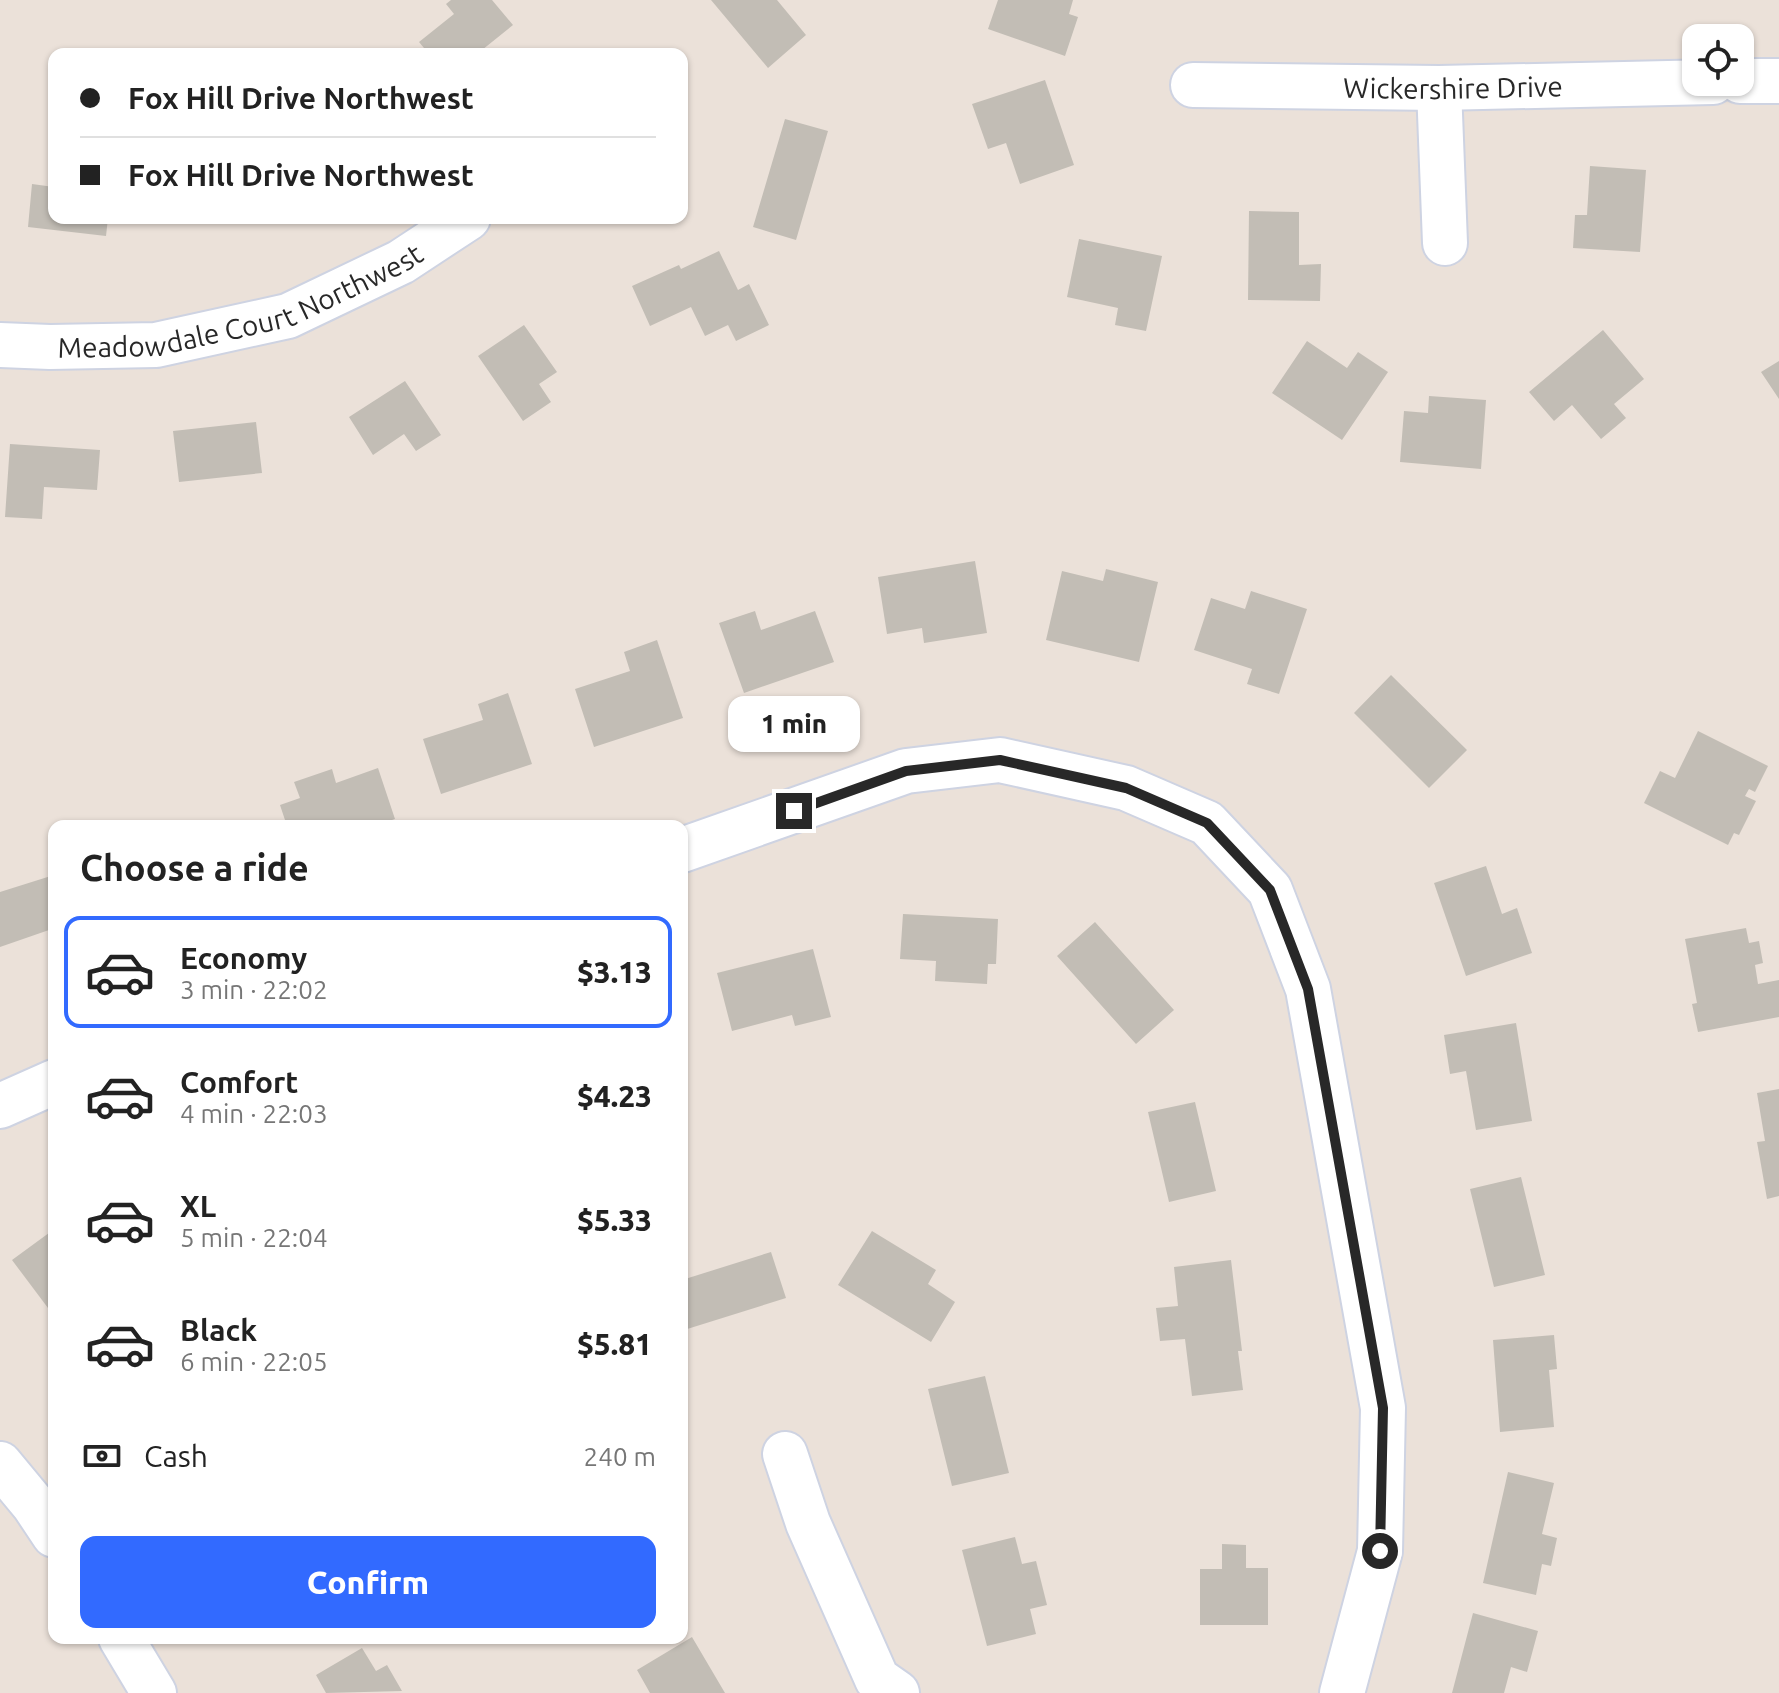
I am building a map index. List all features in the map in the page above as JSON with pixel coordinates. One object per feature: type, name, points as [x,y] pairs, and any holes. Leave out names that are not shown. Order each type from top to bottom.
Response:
[{"type":"street","points":[[1754,81],[1779,81]]},
{"type":"street","name":"Wickershire Drive","points":[[1193,85],[1439,88],[1682,83]]},
{"type":"street","points":[[1439,88],[1445,243]]},
{"type":"street","name":"Meadowdale Court Northwest","points":[[0,345],[156,345],[288,316],[401,262],[459,224]]},
{"type":"street","points":[[688,848],[906,771],[1000,760],[1126,788],[1207,823],[1270,890],[1308,989],[1383,1408],[1380,1551],[1342,1693]]},
{"type":"street","points":[[0,1106],[48,1085]]},
{"type":"street","points":[[785,1454],[808,1523],[877,1679],[897,1693]]},
{"type":"street","points":[[0,1464],[48,1526]]},
{"type":"street","points":[[125,1644],[154,1693]]},
{"type":"building","points":[[451,0],[492,0],[513,25],[484,48],[424,48],[419,42],[454,14],[446,4]]},
{"type":"building","points":[[711,0],[777,0],[806,35],[768,68]]},
{"type":"building","points":[[998,0],[1073,0],[1069,14],[1078,17],[1065,56],[988,29]]},
{"type":"building","points":[[1045,80],[1074,165],[1020,184],[1006,143],[988,149],[972,104]]},
{"type":"building","points":[[785,119],[828,131],[796,240],[753,227]]},
{"type":"building","points":[[1590,166],[1646,170],[1640,252],[1573,248],[1575,215],[1587,215]]},
{"type":"building","points":[[32,184],[48,186],[48,224],[107,224],[106,236],[28,227]]},
{"type":"building","points":[[1249,211],[1299,212],[1299,265],[1321,264],[1320,301],[1248,300]]},
{"type":"building","points":[[1079,239],[1162,256],[1146,331],[1115,325],[1118,308],[1067,297]]},
{"type":"building","points":[[719,251],[738,290],[749,284],[769,325],[736,341],[728,325],[705,336],[691,307],[650,326],[632,286],[679,265],[681,269]]},
{"type":"building","points":[[524,325],[557,372],[539,384],[551,402],[523,421],[478,356]]},
{"type":"building","points":[[1603,330],[1644,379],[1614,404],[1626,418],[1601,439],[1572,405],[1554,421],[1529,392]]},
{"type":"building","points":[[1307,341],[1347,368],[1358,352],[1388,372],[1342,440],[1272,393]]},
{"type":"building","points":[[1779,361],[1779,399],[1761,372]]},
{"type":"building","points":[[405,381],[441,435],[416,451],[404,434],[373,455],[349,417]]},
{"type":"building","points":[[1429,396],[1486,400],[1481,469],[1400,462],[1404,411],[1428,413]]},
{"type":"building","points":[[256,422],[262,473],[179,482],[173,431]]},
{"type":"building","points":[[10,444],[100,450],[97,490],[44,487],[42,519],[5,517]]},
{"type":"building","points":[[975,561],[987,633],[924,643],[922,628],[887,634],[878,577]]},
{"type":"building","points":[[1106,569],[1158,582],[1139,662],[1046,640],[1062,571],[1103,581]]},
{"type":"building","points":[[1251,591],[1307,609],[1279,694],[1247,684],[1252,669],[1194,650],[1211,598],[1245,609]]},
{"type":"building","points":[[755,611],[761,630],[815,611],[834,662],[744,693],[719,623]]},
{"type":"building","points":[[657,640],[683,718],[594,747],[575,689],[630,671],[624,652]]},
{"type":"building","points":[[1391,675],[1467,750],[1429,788],[1354,713]]},
{"type":"building","points":[[508,693],[532,764],[441,794],[423,739],[483,720],[478,704]]},
{"type":"building","points":[[1698,731],[1768,766],[1755,792],[1749,789],[1745,796],[1756,801],[1739,835],[1734,833],[1728,845],[1644,803],[1660,771],[1675,778]]},
{"type":"building","points":[[378,768],[395,819],[285,820],[280,805],[300,798],[294,782],[332,769],[336,783]]},
{"type":"building","points":[[1486,866],[1502,914],[1517,908],[1532,953],[1466,976],[1434,883]]},
{"type":"building","points":[[48,877],[48,930],[0,947],[0,892]]},
{"type":"building","points":[[903,914],[998,919],[996,964],[988,964],[987,984],[935,981],[936,961],[900,959]]},
{"type":"building","points":[[1095,922],[1174,1010],[1136,1044],[1057,956]]},
{"type":"building","points":[[1746,928],[1749,943],[1759,941],[1763,963],[1755,965],[1758,984],[1779,980],[1779,1017],[1698,1032],[1692,1004],[1697,1003],[1685,939]]},
{"type":"building","points":[[813,949],[831,1017],[795,1026],[792,1015],[732,1031],[717,973]]},
{"type":"building","points":[[1516,1023],[1532,1121],[1476,1130],[1466,1071],[1450,1074],[1444,1035]]},
{"type":"building","points":[[1779,1089],[1779,1196],[1767,1199],[1757,1142],[1765,1141],[1757,1093]]},
{"type":"building","points":[[1195,1102],[1216,1191],[1169,1202],[1148,1112]]},
{"type":"building","points":[[1521,1177],[1545,1275],[1494,1287],[1470,1189]]},
{"type":"building","points":[[872,1231],[936,1270],[928,1284],[955,1302],[931,1342],[838,1285]]},
{"type":"building","points":[[48,1234],[48,1308],[12,1260]]},
{"type":"building","points":[[771,1252],[786,1298],[688,1329],[688,1278]]},
{"type":"building","points":[[1231,1260],[1242,1351],[1238,1351],[1243,1390],[1192,1396],[1185,1339],[1160,1341],[1156,1308],[1178,1306],[1174,1267]]},
{"type":"building","points":[[1554,1335],[1557,1369],[1549,1370],[1554,1427],[1500,1432],[1493,1340]]},
{"type":"building","points":[[985,1376],[1009,1473],[952,1486],[928,1389]]},
{"type":"building","points":[[1508,1472],[1554,1483],[1542,1534],[1557,1538],[1551,1566],[1542,1564],[1536,1595],[1483,1583]]},
{"type":"building","points":[[1015,1537],[1022,1564],[1036,1561],[1047,1605],[1030,1609],[1036,1634],[987,1646],[962,1550]]},
{"type":"building","points":[[1222,1544],[1246,1545],[1246,1568],[1268,1568],[1268,1625],[1200,1625],[1200,1569],[1222,1569]]},
{"type":"building","points":[[1473,1613],[1538,1631],[1527,1672],[1511,1667],[1504,1693],[1452,1693]]},
{"type":"building","points":[[692,1637],[725,1693],[650,1693],[637,1670],[680,1644],[688,1644]]},
{"type":"building","points":[[362,1648],[376,1671],[387,1665],[402,1691],[326,1693],[316,1675]]},
{"type":"route","points":[[794,811],[906,771],[1000,760],[1126,788],[1207,823],[1270,890],[1308,989],[1383,1408],[1380,1551]]}]
